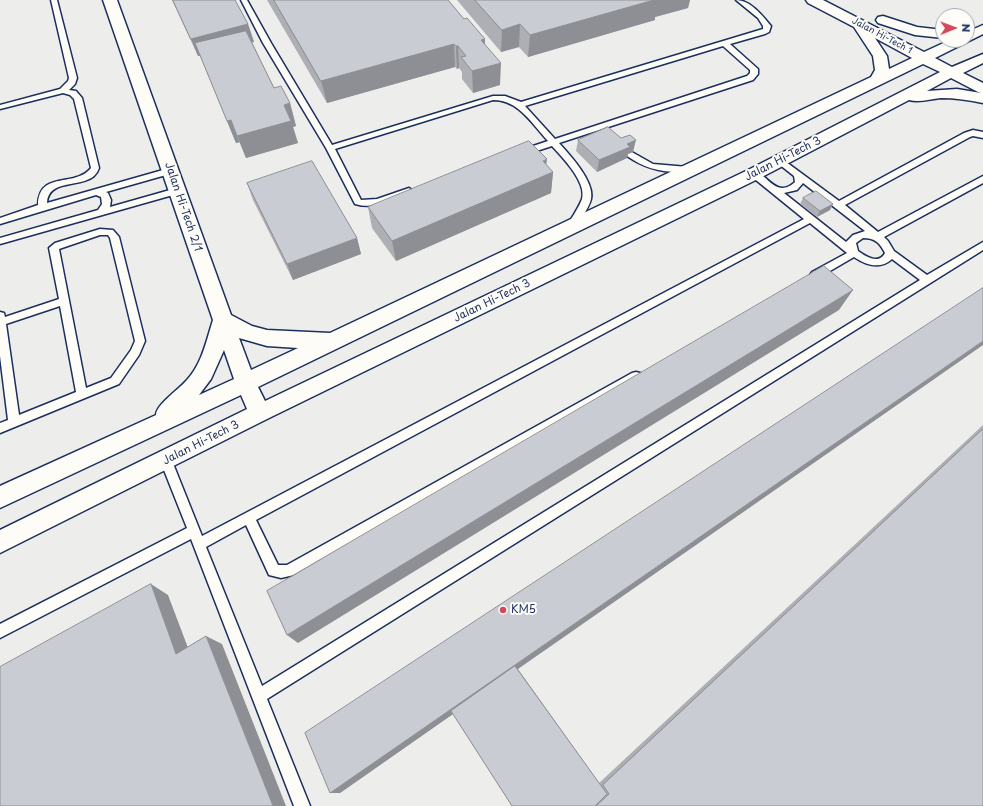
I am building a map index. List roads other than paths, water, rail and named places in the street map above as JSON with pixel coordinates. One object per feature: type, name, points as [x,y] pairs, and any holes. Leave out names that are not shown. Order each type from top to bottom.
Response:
[{"type":"street","name":"Jalan Hi-Tech 2/1","points":[[110,0],[245,382],[260,413]]},
{"type":"street","name":"Jalan Hi-Tech 1","points":[[813,0],[858,24],[931,55],[966,65]]},
{"type":"street","name":"Jalan Hi-Tech 1","points":[[869,14],[883,20],[931,55]]},
{"type":"street","points":[[883,20],[916,31],[935,33]]},
{"type":"street","points":[[858,24],[880,56],[882,70],[876,82]]},
{"type":"street","points":[[0,497],[153,427],[573,224],[876,82],[945,48]]},
{"type":"street","points":[[966,65],[983,74]]},
{"type":"street","points":[[966,65],[983,89]]},
{"type":"street","name":"Jalan Hi-Tech 3","points":[[0,542],[260,413],[754,174],[966,65]]},
{"type":"street","points":[[900,99],[949,92],[970,94],[983,98]]},
{"type":"street","points":[[153,427],[186,394],[204,373],[215,346],[223,320],[247,333],[266,337],[290,340],[332,340]]},
{"type":"lane","points":[[54,0],[73,78],[72,82],[64,91]]},
{"type":"lane","points":[[244,0],[267,43],[330,148],[358,202],[365,205],[418,188]]},
{"type":"lane","points":[[520,105],[725,44],[766,30],[767,26],[760,17],[739,0]]},
{"type":"lane","points":[[515,155],[552,142],[607,128],[750,78],[754,74],[754,69],[725,44]]},
{"type":"lane","points":[[0,107],[64,91],[73,93],[78,98],[95,168],[92,173],[85,177],[55,185],[45,191],[41,198],[42,207]]},
{"type":"lane","points":[[330,148],[493,98],[505,98],[520,105],[569,160],[585,183],[587,198],[573,224]]},
{"type":"lane","points":[[839,206],[967,135],[973,133],[983,135]]},
{"type":"lane","points":[[630,154],[642,163],[655,168],[688,170]]},
{"type":"lane","points":[[779,161],[877,236],[889,248],[890,253],[927,280]]},
{"type":"lane","points":[[0,221],[96,191],[170,171]]},
{"type":"lane","points":[[754,174],[854,253],[865,260],[879,262],[888,258],[890,253]]},
{"type":"lane","points":[[774,190],[789,190],[796,187],[799,183],[798,175]]},
{"type":"lane","points":[[854,253],[851,247],[851,242],[854,238],[864,234],[877,236],[983,179]]},
{"type":"lane","points":[[96,191],[105,195],[107,200],[107,205],[101,213]]},
{"type":"lane","points":[[0,241],[177,191]]},
{"type":"lane","points":[[199,544],[811,219]]},
{"type":"lane","points":[[0,428],[14,423],[82,395],[116,381],[136,352],[140,341],[114,237],[110,232],[100,232],[58,245],[54,248],[82,395]]},
{"type":"lane","points":[[259,696],[983,245]]},
{"type":"lane","points":[[806,280],[854,253]]},
{"type":"lane","points":[[14,423],[0,319],[64,302]]},
{"type":"lane","points":[[249,518],[274,570],[282,572],[289,571],[647,369]]},
{"type":"lane","points":[[166,460],[302,806]]},
{"type":"lane","points":[[0,630],[194,531]]},
{"type":"place","name":"KM5","points":[[503,610]]}]
